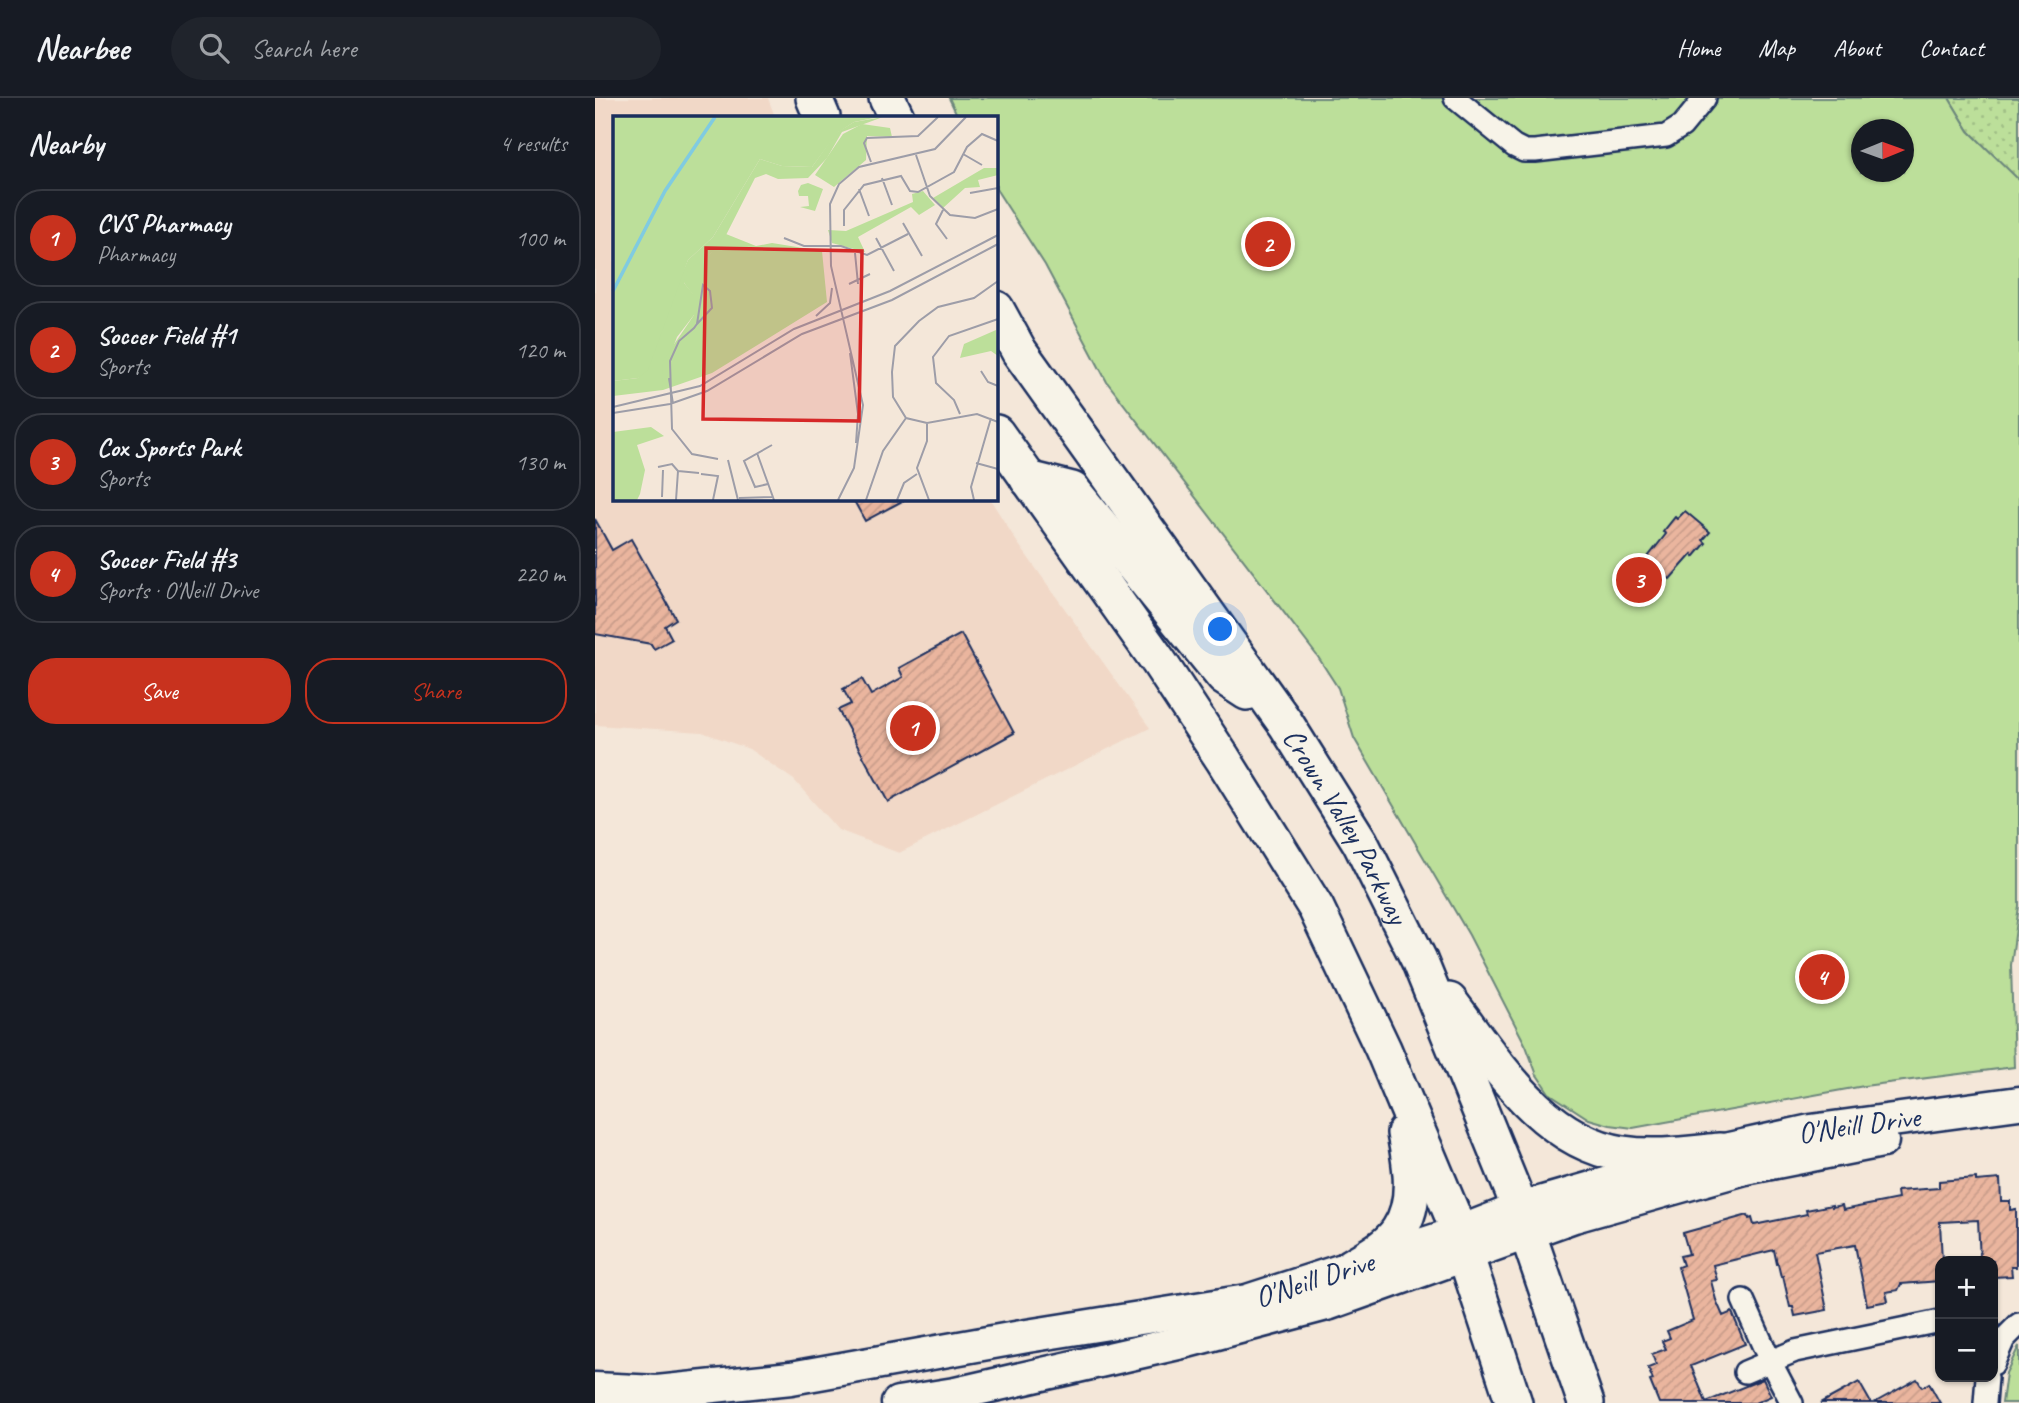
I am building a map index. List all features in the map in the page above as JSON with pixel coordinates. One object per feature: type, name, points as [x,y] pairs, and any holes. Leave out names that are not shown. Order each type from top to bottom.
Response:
[{"type":"main road","points":[[814,98],[822,116]]},
{"type":"main road","points":[[887,98],[896,116]]},
{"type":"main road","name":"Crown Valley Parkway","points":[[997,311],[1019,351],[1272,704],[1360,842],[1419,960],[1524,1220],[1586,1403]]},
{"type":"main road","points":[[997,434],[1159,662],[1317,908],[1383,1049],[1462,1244],[1514,1403]]},
{"type":"main road","points":[[1028,479],[1072,489],[1223,677],[1272,704]]},
{"type":"main road","points":[[1419,960],[1507,1078],[1548,1121],[1582,1141],[1623,1154],[1671,1156],[1720,1151]]},
{"type":"main road","points":[[1351,1267],[1381,1249],[1399,1231],[1408,1210],[1410,1162],[1383,1049]]},
{"type":"main road","name":"O'Neill Drive","points":[[898,1403],[955,1394],[1183,1342],[1330,1303],[1462,1244],[1720,1151],[1811,1131],[2019,1103]]},
{"type":"main road","name":"O'Neill Drive","points":[[1524,1220],[1574,1216],[1745,1167],[1892,1140],[2019,1124]]},
{"type":"main road","name":"O'Neill Drive","points":[[595,1389],[657,1392],[792,1378],[1027,1336],[1247,1301],[1351,1267],[1462,1244]]},
{"type":"street","points":[[1455,98],[1504,140],[1524,151],[1666,136],[1682,126],[1706,98]]},
{"type":"street","points":[[1743,1300],[1792,1403]]},
{"type":"street","points":[[1745,1372],[1795,1351],[1935,1322]]},
{"type":"street","points":[[1998,1351],[2005,1332]]},
{"type":"street","points":[[1985,1403],[1987,1382]]},
{"type":"shaded area","points":[[595,98],[768,98],[775,116],[613,116],[613,500],[991,500],[1017,542],[1150,728],[899,853],[838,830],[794,780],[749,749],[702,732],[595,725]]},
{"type":"green space","points":[[949,98],[1949,98],[1969,131],[2019,180],[2019,906],[2011,965],[2014,1067],[1864,1086],[1633,1128],[1589,1119],[1549,1093],[1537,1075],[1526,1046],[1469,935],[1354,738],[1338,688],[1318,657],[1107,382],[1045,265],[997,191],[997,116],[958,116]]},
{"type":"green space","points":[[1949,98],[2019,98],[2019,182],[1969,131]]},
{"type":"green space","points":[[2019,1346],[2019,1403],[2002,1403],[2006,1373]]},
{"type":"building","points":[[854,500],[904,500],[865,521]]},
{"type":"building","points":[[1685,511],[1710,532],[1703,540],[1706,543],[1694,557],[1692,554],[1670,579],[1644,562],[1666,534],[1663,532],[1675,517],[1677,519]]},
{"type":"building","points":[[595,519],[612,550],[631,539],[676,619],[665,626],[672,639],[654,649],[651,644],[595,634]]},
{"type":"building","points":[[961,634],[1014,733],[888,802],[838,710],[851,704],[843,689],[862,679],[871,695],[903,677],[899,668]]},
{"type":"building","points":[[2000,1179],[2001,1201],[2010,1201],[2010,1210],[2016,1209],[2016,1267],[2011,1267],[2012,1276],[1998,1277],[1998,1256],[1980,1256],[1978,1220],[1940,1222],[1942,1256],[1935,1256],[1935,1281],[1901,1284],[1898,1290],[1886,1292],[1888,1301],[1867,1305],[1855,1245],[1815,1252],[1827,1310],[1795,1316],[1774,1250],[1713,1265],[1717,1280],[1711,1281],[1716,1300],[1723,1316],[1732,1312],[1745,1344],[1691,1366],[1706,1402],[1763,1379],[1771,1396],[1755,1403],[1659,1403],[1648,1368],[1656,1365],[1652,1354],[1666,1349],[1662,1341],[1670,1338],[1667,1331],[1693,1320],[1678,1267],[1683,1265],[1680,1256],[1689,1254],[1683,1233],[1748,1215],[1754,1225],[1807,1214],[1806,1210],[1832,1205],[1842,1205],[1843,1210],[1898,1199],[1897,1191],[1939,1188],[1939,1181]]},
{"type":"building","points":[[1917,1379],[1922,1387],[1929,1383],[1940,1403],[1874,1403]]},
{"type":"building","points":[[1859,1382],[1871,1403],[1821,1403]]},
{"type":"place","name":"Soccer Field #1","points":[[1268,244]]},
{"type":"place","name":"Cox Sports Park","points":[[1639,580]]},
{"type":"place","name":"CVS Pharmacy","points":[[913,728]]},
{"type":"place","name":"Soccer Field #3","points":[[1822,977]]}]
